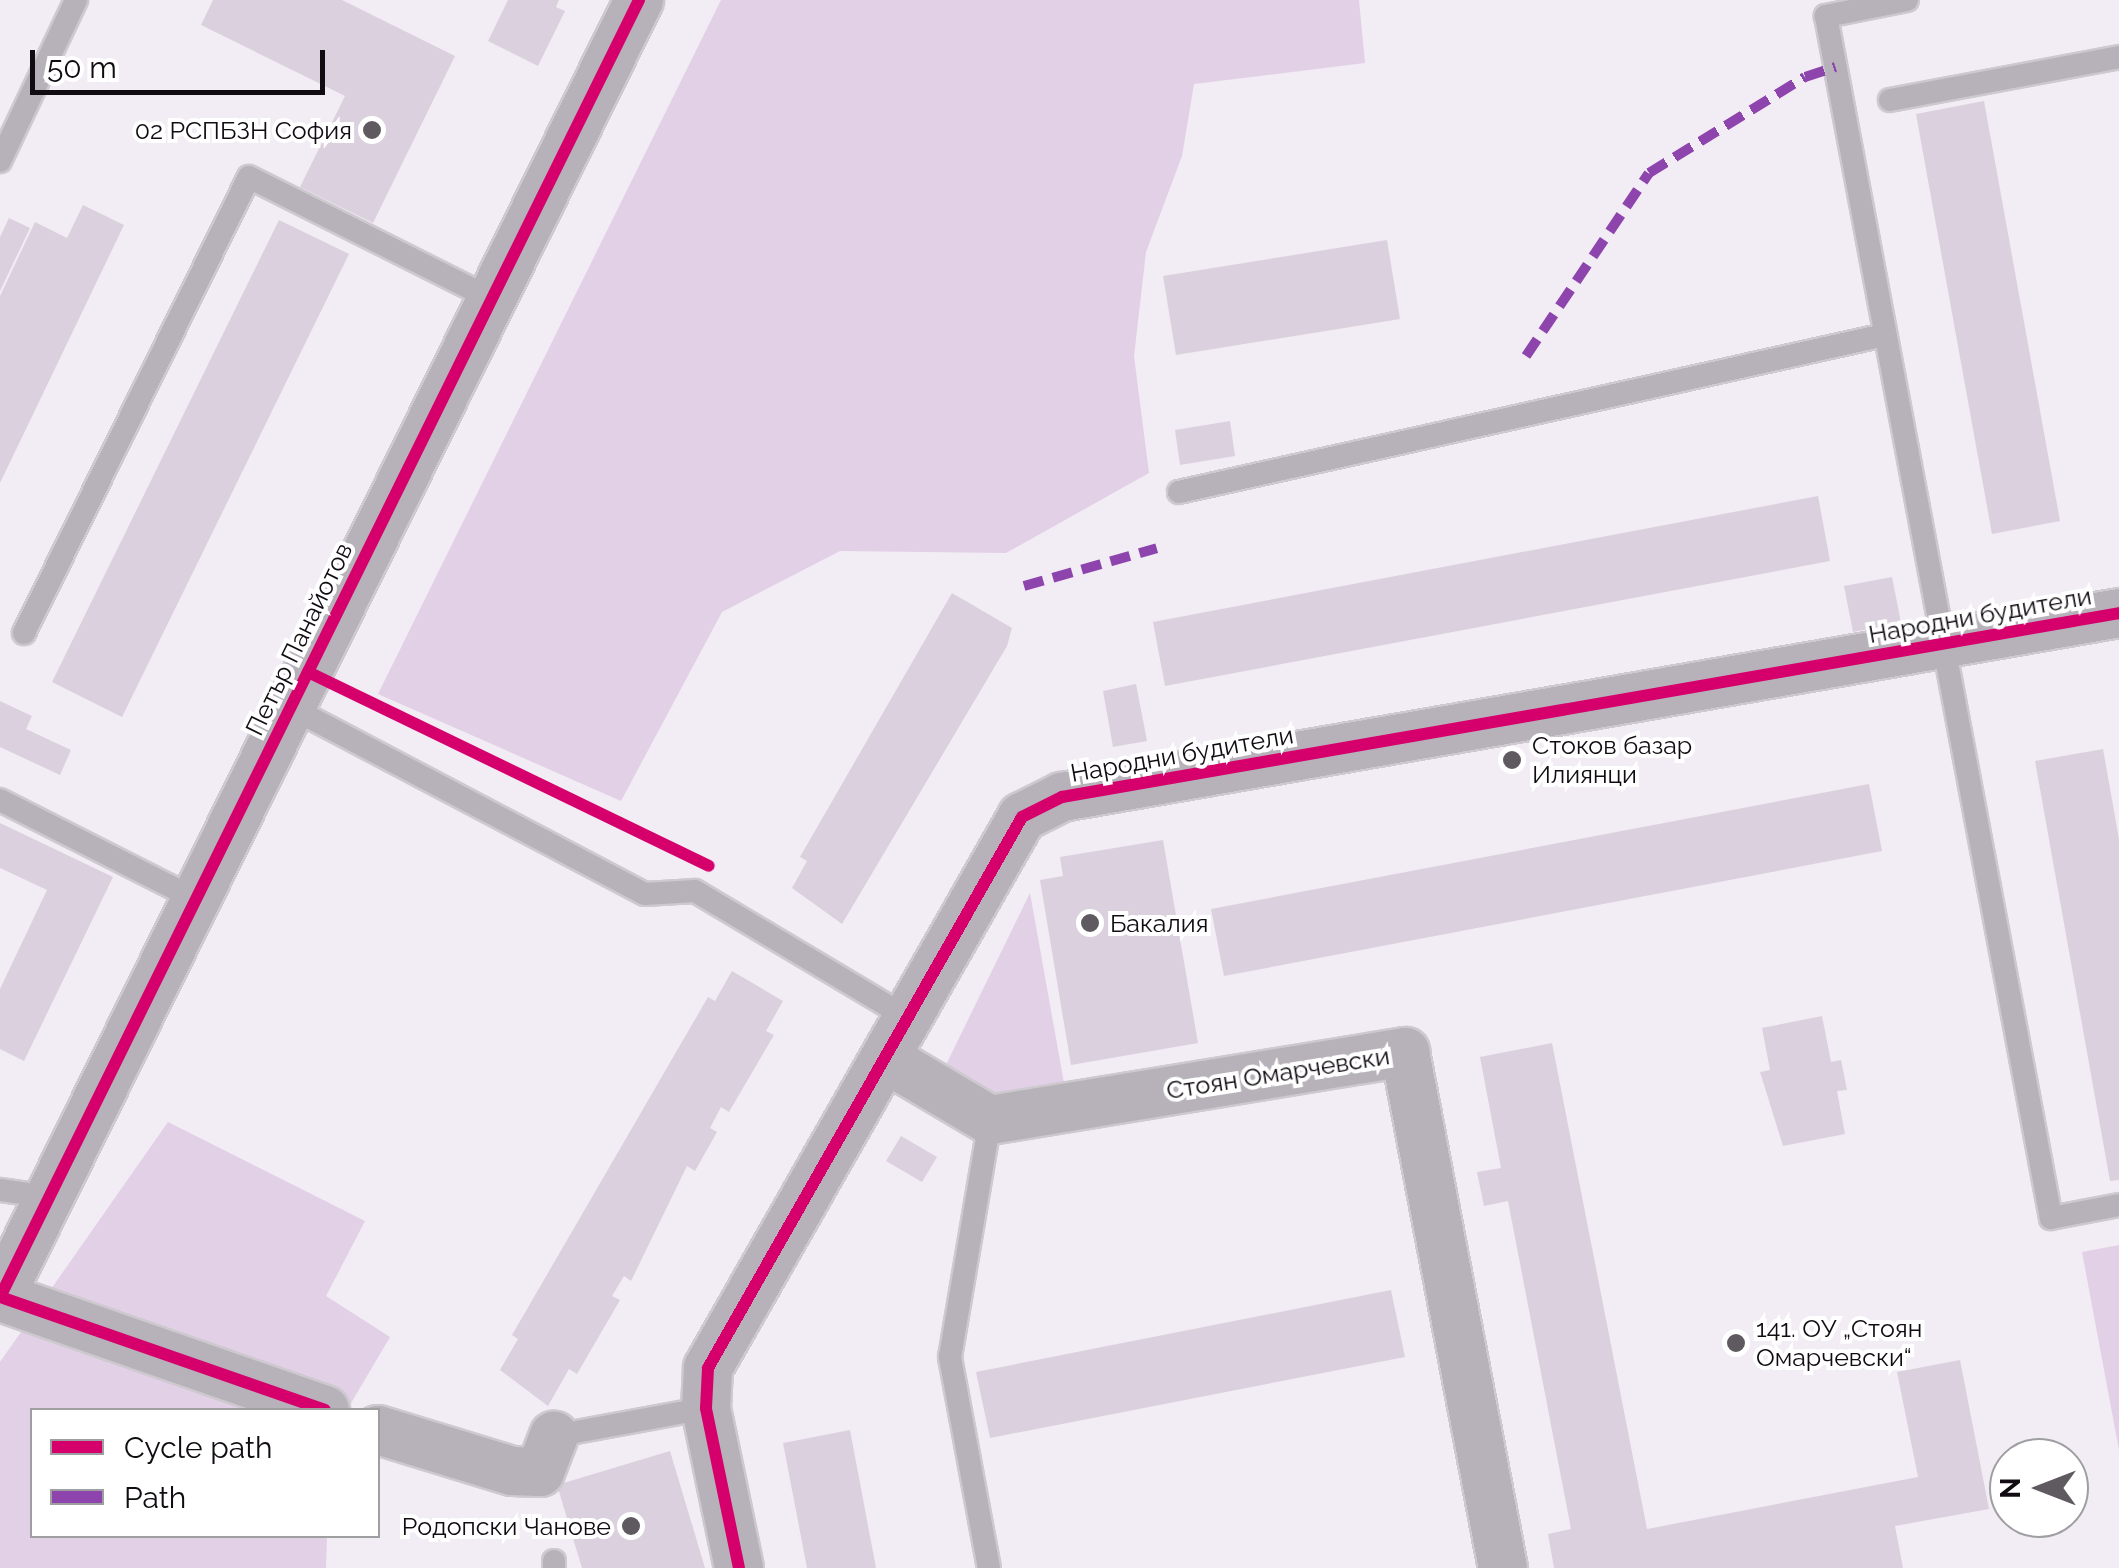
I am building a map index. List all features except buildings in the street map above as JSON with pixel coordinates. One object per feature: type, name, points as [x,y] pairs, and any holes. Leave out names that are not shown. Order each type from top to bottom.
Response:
[{"type":"street","name":"Петър Панайотов","points":[[0,1298],[639,0]]},
{"type":"street","name":"Народни будители","points":[[739,1568],[706,1408],[708,1368],[1022,818],[1062,797],[2119,613]]},
{"type":"street","points":[[896,1038],[990,1120]]},
{"type":"street","name":"Стоян Омарчевски","points":[[990,1120],[1404,1052],[1504,1568]]},
{"type":"street","points":[[0,1298],[319,1408]]},
{"type":"street","points":[[380,1431],[512,1471],[540,1472],[554,1436]]},
{"type":"lane","points":[[0,161],[76,0]]},
{"type":"lane","points":[[1907,0],[1826,16],[1939,645],[2050,1218],[2119,1205]]},
{"type":"lane","points":[[1890,100],[2119,57]]},
{"type":"lane","points":[[24,633],[249,177],[492,299]]},
{"type":"lane","points":[[1179,492],[1884,335]]},
{"type":"lane","points":[[290,708],[645,894],[695,891],[896,1038]]},
{"type":"lane","points":[[0,800],[195,899]]},
{"type":"lane","points":[[990,1120],[950,1357],[990,1568]]},
{"type":"lane","points":[[0,1190],[49,1196]]},
{"type":"lane","points":[[554,1436],[706,1408]]},
{"type":"shaded area","points":[[721,0],[1359,0],[1365,63],[1194,84],[1182,156],[1146,252],[1134,356],[1149,473],[1006,553],[840,551],[722,612],[621,801],[378,694]]},
{"type":"shaded area","points":[[1030,893],[1067,1100],[1026,1109],[942,1073]]},
{"type":"shaded area","points":[[168,1122],[365,1221],[326,1296],[390,1337],[348,1408],[30,1408],[30,1538],[327,1538],[326,1568],[0,1568],[0,1362]]},
{"type":"shaded area","points":[[2119,1245],[2119,1450],[2082,1252]]},
{"type":"marked path","points":[[1526,356],[1649,173],[1805,77],[1835,67]]},
{"type":"marked path","points":[[1024,586],[1157,548]]},
{"type":"cycle path","points":[[319,1408],[0,1297],[639,0]]},
{"type":"cycle path","points":[[739,1568],[706,1408],[708,1368],[1022,817],[1062,797],[2119,613]]},
{"type":"cycle path","points":[[308,672],[709,866]]},
{"type":"place","name":"02 РСПБЗН София","points":[[372,130]]},
{"type":"place","name":"Стоков базар Илиянци","points":[[1512,760]]},
{"type":"place","name":"Бакалия","points":[[1090,923]]},
{"type":"place","name":"141. ОУ „Стоян Омарчевски“","points":[[1736,1343]]},
{"type":"place","name":"Родопски Чанове","points":[[631,1526]]}]
